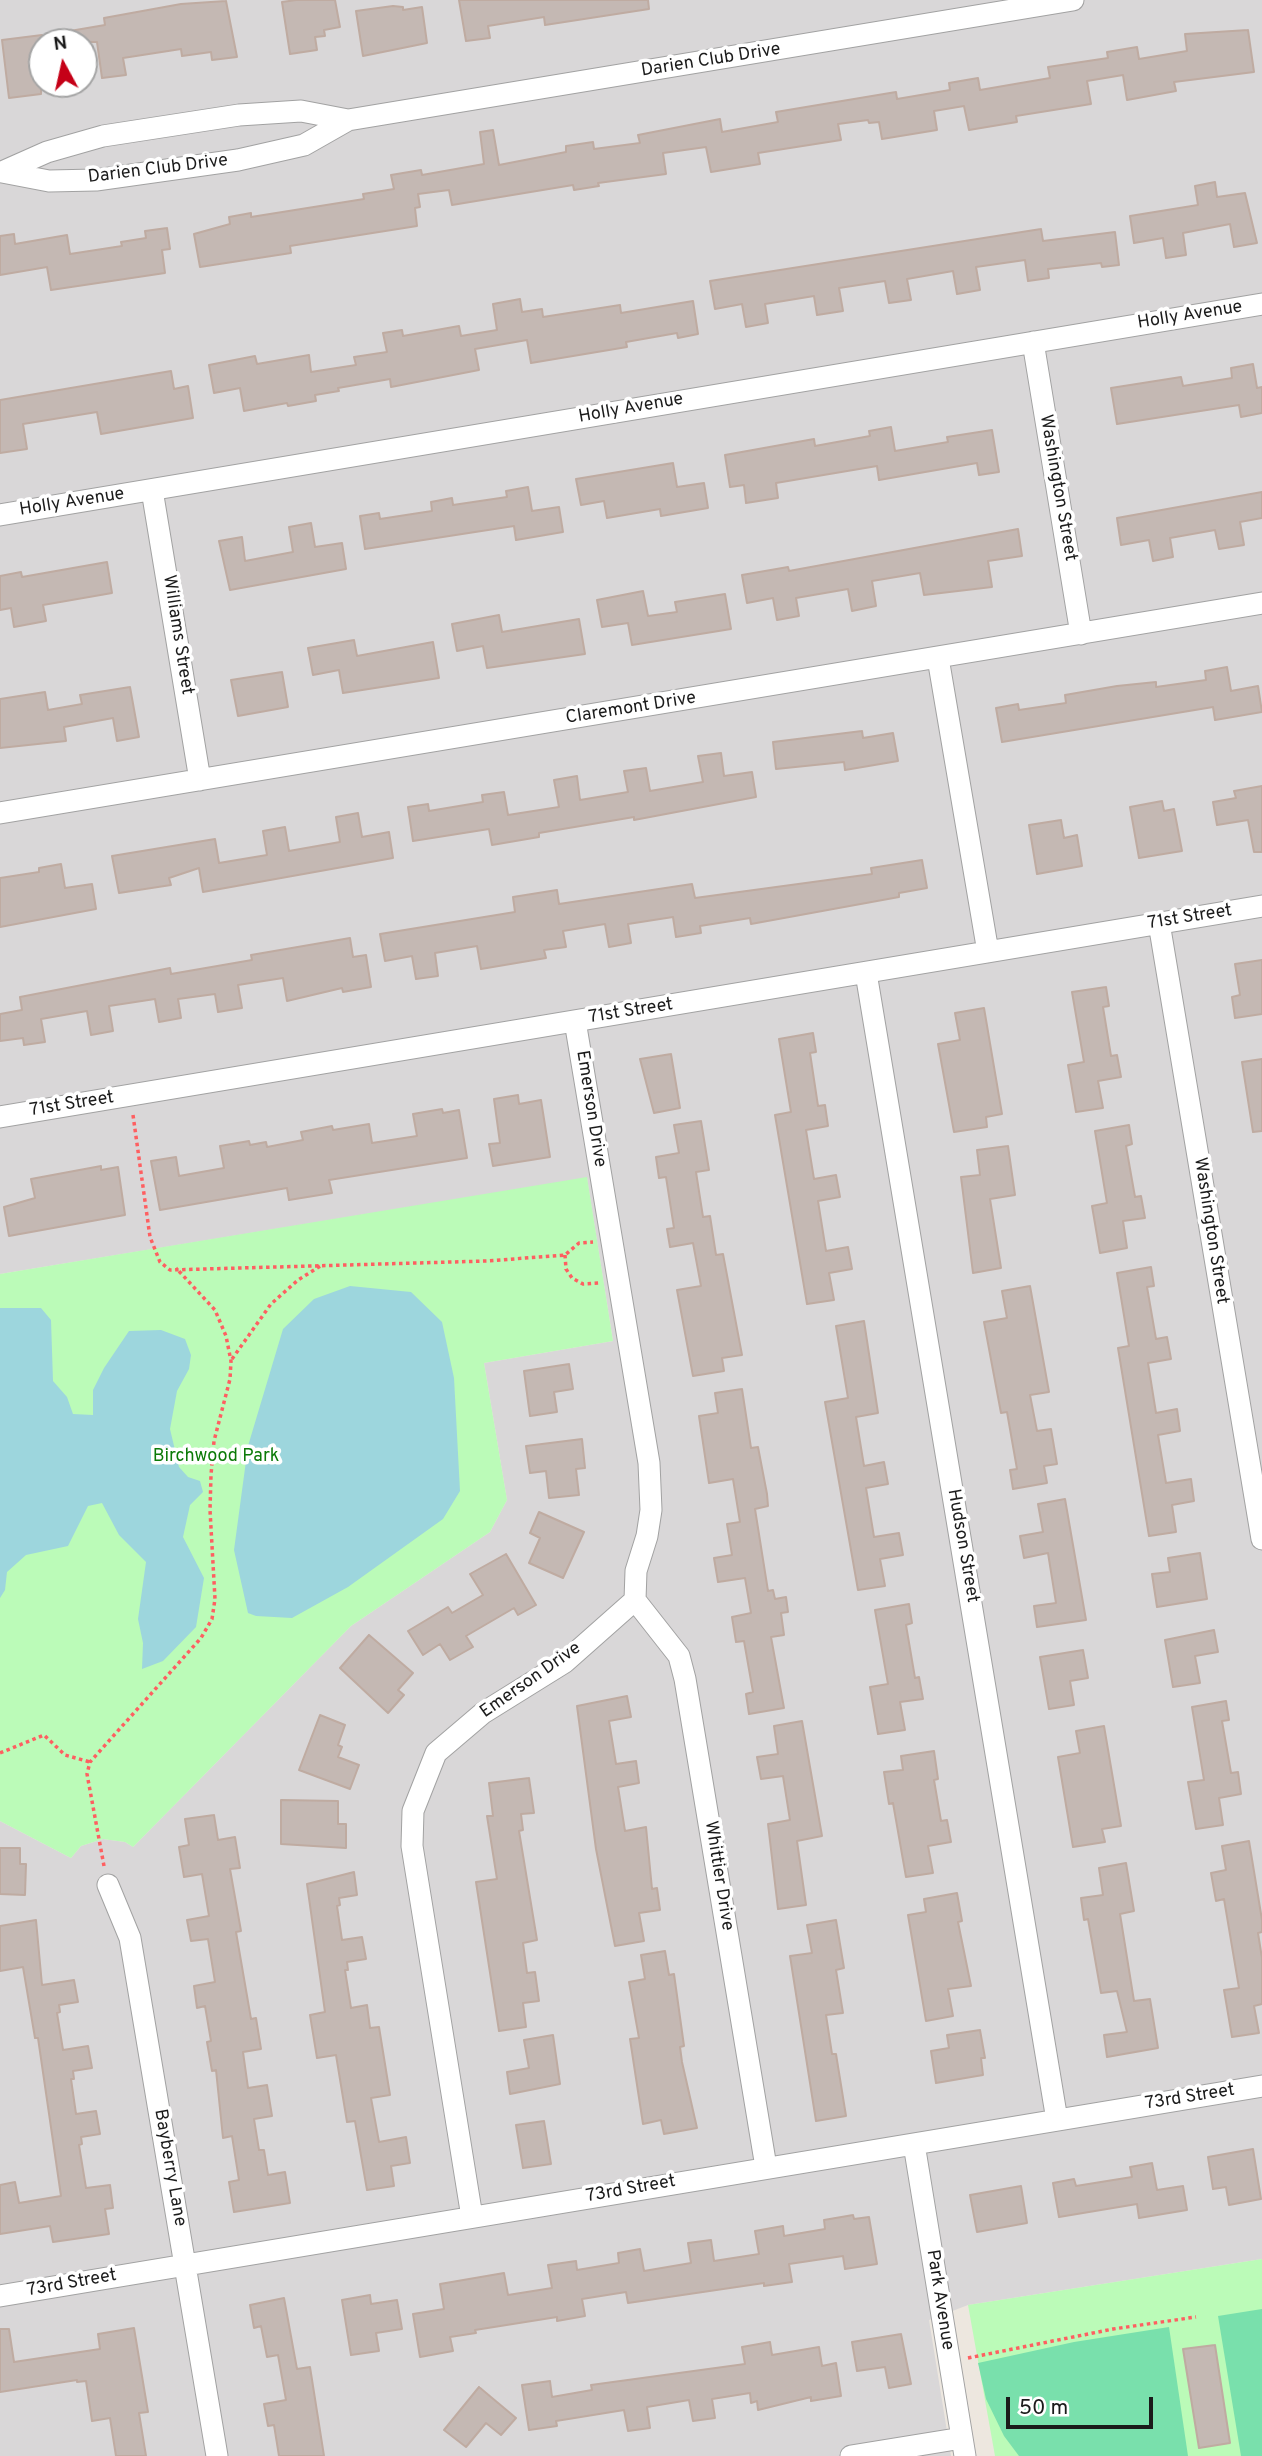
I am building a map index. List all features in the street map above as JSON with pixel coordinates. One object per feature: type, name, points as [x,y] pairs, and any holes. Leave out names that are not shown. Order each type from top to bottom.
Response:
[{"type":"street","name":"Darien Club Drive","points":[[1,172],[49,181],[96,180],[238,160],[304,145],[348,120],[1073,0]]},
{"type":"street","name":"Darien Club Drive","points":[[1,172],[47,152],[103,136],[239,115],[301,111],[348,120]]},
{"type":"street","name":"Holly Avenue","points":[[0,515],[1262,304]]},
{"type":"street","name":"Washington Street","points":[[1033,342],[1082,634]]},
{"type":"street","name":"Williams Street","points":[[152,490],[200,779]]},
{"type":"street","name":"Claremont Drive","points":[[0,813],[1262,603]]},
{"type":"street","points":[[938,658],[988,952]]},
{"type":"street","name":"71st Street","points":[[0,1117],[1262,906]]},
{"type":"street","name":"Washington Street","points":[[1159,923],[1262,1539]]},
{"type":"street","name":"Hudson Street","points":[[866,973],[1056,2120]]},
{"type":"street","name":"Emerson Drive","points":[[472,2217],[412,1846],[414,1811],[436,1753],[483,1713],[565,1662],[635,1600],[636,1571],[647,1536],[652,1496],[575,1021]]},
{"type":"street","name":"Whittier Drive","points":[[635,1600],[679,1656],[685,1678],[766,2167]]},
{"type":"street","name":"Bayberry Lane","points":[[108,1885],[130,1938],[217,2456]]},
{"type":"street","name":"73rd Street","points":[[0,2296],[1262,2086]]},
{"type":"street","name":"Park Avenue","points":[[914,2144],[963,2447]]},
{"type":"street","points":[[851,2456],[963,2447]]},
{"type":"path","points":[[130,1095],[154,1252],[160,1262],[170,1270],[487,1261],[565,1255],[579,1243],[611,1239]]},
{"type":"path","points":[[565,1255],[566,1269],[583,1284],[618,1281]]},
{"type":"path","points":[[231,1361],[246,1335],[271,1304],[298,1280],[323,1264]]},
{"type":"path","points":[[108,1885],[87,1774],[90,1762],[201,1637],[212,1619],[215,1599],[210,1510],[211,1475],[214,1441],[230,1379],[231,1361],[226,1336],[215,1310],[176,1268]]},
{"type":"path","points":[[0,1753],[44,1735],[65,1755],[90,1762]]},
{"type":"path","points":[[949,2362],[1113,2329],[1196,2317]]},
{"type":"shaded area","points":[[0,0],[1262,0],[1262,2259],[968,2305],[929,2320],[951,2456],[0,2456],[0,1821],[71,1858],[81,1846],[103,1839],[125,1842],[133,1847],[351,1626],[490,1532],[507,1500],[484,1363],[613,1341],[587,1178],[0,1274]]},
{"type":"green space","name":"Birchwood Park","points":[[587,1177],[613,1341],[484,1363],[507,1500],[490,1532],[351,1626],[133,1847],[125,1842],[103,1839],[81,1846],[71,1858],[0,1821],[0,1274]]},
{"type":"green space","points":[[1262,2259],[1262,2456],[995,2456],[968,2305]]},
{"type":"green space","points":[[1262,2309],[1262,2456],[1241,2456],[1218,2316]]},
{"type":"green space","points":[[1169,2327],[1188,2456],[1019,2456],[1004,2436],[986,2399],[978,2363],[1074,2342]]},
{"type":"water","points":[[350,1286],[411,1292],[442,1322],[454,1378],[460,1491],[443,1519],[348,1587],[292,1618],[256,1616],[248,1613],[234,1550],[248,1446],[283,1329],[314,1299]]},
{"type":"water","points":[[0,1308],[41,1308],[51,1320],[53,1381],[67,1397],[73,1414],[93,1415],[93,1390],[129,1331],[161,1330],[185,1339],[191,1355],[189,1369],[177,1391],[170,1429],[179,1467],[188,1477],[200,1481],[203,1492],[190,1505],[183,1537],[204,1578],[196,1627],[163,1661],[142,1669],[143,1643],[138,1619],[146,1562],[119,1535],[102,1503],[88,1506],[68,1546],[26,1555],[7,1572],[5,1590],[0,1598]]},
{"type":"building","points":[[335,0],[340,27],[324,30],[325,36],[315,37],[317,50],[290,54],[282,2]]},
{"type":"building","points":[[459,0],[648,0],[649,9],[545,25],[544,17],[488,26],[490,38],[466,41]]},
{"type":"building","points":[[226,1],[237,57],[212,60],[211,52],[182,56],[181,49],[123,58],[126,75],[102,78],[98,28],[87,28],[105,25],[104,18],[181,4]]},
{"type":"building","points":[[403,7],[403,10],[422,7],[427,43],[363,56],[356,11]]},
{"type":"building","points":[[1248,30],[1254,72],[1174,82],[1176,91],[1127,100],[1123,75],[1087,81],[1091,104],[1016,116],[1017,122],[969,130],[964,106],[934,111],[937,130],[882,139],[879,122],[869,123],[868,120],[838,124],[841,140],[758,153],[760,164],[711,172],[706,147],[663,153],[666,174],[598,183],[599,186],[574,190],[573,185],[452,205],[449,190],[418,194],[420,207],[415,208],[417,226],[290,246],[291,253],[200,267],[194,234],[230,224],[229,217],[251,213],[251,217],[364,199],[363,194],[394,189],[391,175],[421,170],[422,175],[484,164],[480,132],[493,130],[499,165],[566,152],[566,146],[593,142],[594,149],[640,143],[638,135],[720,119],[722,132],[778,122],[776,112],[896,92],[897,99],[950,90],[949,83],[978,78],[980,90],[1050,78],[1048,67],[1108,58],[1107,52],[1137,47],[1139,59],[1187,51],[1185,34]]},
{"type":"building","points":[[28,37],[28,96],[9,98],[2,40]]},
{"type":"building","points":[[1215,182],[1217,197],[1245,193],[1257,243],[1234,247],[1230,224],[1183,233],[1186,255],[1166,258],[1163,238],[1134,243],[1130,216],[1198,205],[1195,186]]},
{"type":"building","points":[[167,228],[170,249],[162,250],[165,273],[51,290],[47,267],[0,275],[0,236],[14,234],[15,244],[67,235],[70,254],[122,246],[121,242],[146,238],[145,231]]},
{"type":"building","points":[[1041,229],[1043,241],[1115,232],[1119,265],[1102,267],[1101,263],[1048,269],[1049,278],[1028,281],[1025,260],[976,267],[980,290],[957,294],[953,271],[907,279],[911,300],[889,303],[885,281],[839,288],[843,311],[817,315],[814,296],[765,304],[768,323],[746,327],[742,304],[715,309],[710,281]]},
{"type":"building","points":[[520,299],[522,312],[542,309],[543,317],[620,305],[621,313],[693,301],[698,334],[678,338],[677,333],[626,342],[627,347],[531,363],[527,340],[475,349],[479,370],[391,387],[390,379],[338,388],[339,391],[315,395],[316,401],[288,406],[287,403],[244,411],[240,388],[214,393],[209,365],[255,356],[257,364],[309,355],[311,372],[356,365],[354,357],[387,352],[383,333],[402,330],[403,336],[459,326],[461,336],[497,330],[493,304]]},
{"type":"building","points":[[1253,364],[1257,388],[1262,387],[1262,413],[1241,417],[1239,405],[1117,424],[1111,388],[1181,377],[1183,386],[1232,378],[1231,368]]},
{"type":"building","points":[[171,371],[174,389],[188,386],[193,418],[101,434],[97,412],[23,424],[27,449],[0,453],[0,400]]},
{"type":"building","points":[[891,427],[895,451],[948,442],[947,437],[992,430],[999,472],[979,475],[977,463],[879,480],[877,466],[776,483],[778,498],[746,503],[744,485],[730,487],[725,455],[814,439],[815,446],[870,436],[869,431]]},
{"type":"building","points":[[673,463],[677,487],[704,483],[708,508],[661,516],[660,509],[607,518],[604,501],[581,505],[576,479]]},
{"type":"building","points":[[528,487],[532,511],[559,507],[563,532],[516,540],[514,526],[365,549],[360,516],[379,513],[380,519],[432,511],[431,502],[452,498],[453,505],[507,497],[506,491]]},
{"type":"building","points":[[1262,492],[1262,518],[1240,522],[1244,545],[1219,549],[1215,530],[1170,538],[1173,557],[1153,561],[1149,540],[1121,545],[1117,518]]},
{"type":"building","points":[[311,523],[315,547],[342,543],[346,569],[230,590],[219,541],[242,537],[245,561],[293,552],[289,527]]},
{"type":"building","points":[[1018,529],[1022,556],[988,561],[992,587],[924,595],[920,573],[872,581],[876,606],[852,611],[848,589],[796,598],[799,616],[777,620],[773,598],[747,603],[742,575],[788,567],[789,571]]},
{"type":"building","points":[[107,562],[112,593],[43,605],[46,621],[14,627],[11,608],[0,610],[0,576],[21,572],[22,577]]},
{"type":"building","points":[[643,591],[648,616],[677,612],[675,602],[725,594],[731,629],[632,645],[628,623],[602,627],[597,600]]},
{"type":"building","points":[[499,615],[502,632],[579,619],[585,654],[487,668],[483,646],[457,651],[452,624]]},
{"type":"building","points":[[354,640],[357,656],[433,642],[439,678],[343,693],[339,670],[313,675],[308,648]]},
{"type":"building","points":[[1227,667],[1231,691],[1258,686],[1262,712],[1215,720],[1213,707],[1002,742],[996,708],[1018,704],[1019,710],[1066,703],[1065,695],[1117,686],[1156,682],[1156,687],[1206,680],[1205,671]]},
{"type":"building","points":[[282,672],[288,707],[238,716],[231,680]]},
{"type":"building","points":[[130,687],[139,737],[117,741],[113,718],[64,727],[66,741],[0,748],[0,699],[45,692],[48,710],[82,704],[80,695]]},
{"type":"building","points":[[862,731],[863,738],[893,733],[898,761],[845,770],[844,762],[776,769],[773,742]]},
{"type":"building","points":[[721,753],[724,776],[752,772],[756,797],[634,820],[634,817],[539,833],[539,837],[492,845],[489,829],[413,841],[408,807],[428,804],[429,811],[483,802],[482,795],[504,792],[508,815],[559,807],[554,780],[577,776],[580,800],[628,792],[624,771],[646,768],[650,791],[703,782],[698,756]]},
{"type":"building","points":[[1262,786],[1262,852],[1254,852],[1248,820],[1217,825],[1213,802],[1236,798],[1234,791]]},
{"type":"building","points":[[1162,801],[1164,811],[1174,809],[1182,851],[1139,858],[1130,807]]},
{"type":"building","points":[[358,813],[362,837],[389,832],[393,858],[203,892],[199,868],[169,878],[171,885],[119,893],[112,856],[215,839],[219,863],[267,855],[263,831],[285,827],[289,851],[340,842],[336,817]]},
{"type":"building","points":[[1061,820],[1064,838],[1077,835],[1082,866],[1037,874],[1029,825]]},
{"type":"building","points":[[922,860],[927,888],[899,893],[899,897],[751,924],[750,918],[700,926],[701,933],[676,937],[673,917],[628,924],[631,943],[609,947],[605,924],[563,931],[566,947],[544,950],[546,958],[481,969],[477,946],[435,953],[438,976],[416,979],[412,956],[385,961],[380,934],[515,912],[513,897],[557,890],[559,904],[692,884],[695,898],[872,874],[871,868]]},
{"type":"building","points":[[61,864],[65,888],[92,884],[96,909],[0,927],[0,878],[39,872],[39,868]]},
{"type":"building","points":[[350,938],[353,957],[366,955],[371,987],[343,992],[342,988],[287,1001],[283,978],[238,985],[242,1008],[218,1012],[215,994],[178,999],[181,1018],[159,1022],[155,999],[109,1006],[113,1031],[91,1035],[87,1011],[41,1019],[45,1042],[24,1045],[23,1038],[0,1041],[0,1014],[22,1010],[20,997],[170,968],[171,974],[252,960],[251,955]]},
{"type":"building","points":[[1262,960],[1262,1014],[1235,1018],[1232,997],[1240,995],[1235,964]]},
{"type":"building","points":[[1106,987],[1109,1006],[1103,1007],[1111,1056],[1117,1055],[1121,1077],[1098,1081],[1103,1108],[1076,1112],[1068,1065],[1084,1062],[1072,992]]},
{"type":"building","points":[[984,1008],[1002,1114],[986,1117],[987,1127],[954,1132],[938,1044],[960,1040],[955,1013]]},
{"type":"building","points":[[813,1033],[816,1052],[810,1053],[818,1106],[825,1105],[828,1126],[806,1130],[814,1179],[836,1175],[840,1197],[818,1201],[826,1251],[848,1247],[852,1269],[829,1273],[834,1300],[807,1304],[775,1115],[791,1112],[779,1039]]},
{"type":"building","points":[[671,1054],[680,1108],[654,1113],[640,1059]]},
{"type":"building","points":[[1262,1059],[1262,1131],[1253,1132],[1242,1062]]},
{"type":"building","points":[[518,1095],[519,1104],[541,1100],[550,1157],[493,1166],[489,1144],[500,1143],[494,1099]]},
{"type":"building","points":[[442,1109],[443,1113],[459,1110],[467,1158],[329,1180],[332,1193],[289,1200],[287,1188],[160,1210],[151,1161],[176,1157],[179,1176],[224,1168],[220,1146],[249,1141],[250,1145],[266,1142],[267,1147],[303,1140],[301,1132],[332,1126],[333,1130],[369,1124],[372,1143],[417,1136],[413,1114]]},
{"type":"building","points":[[701,1121],[709,1170],[696,1172],[703,1217],[710,1216],[716,1255],[723,1254],[742,1355],[722,1358],[724,1371],[693,1376],[677,1290],[701,1286],[693,1243],[670,1247],[667,1229],[674,1228],[666,1177],[659,1178],[656,1157],[679,1153],[674,1125]]},
{"type":"building","points":[[1129,1125],[1132,1144],[1126,1146],[1135,1197],[1141,1196],[1145,1218],[1123,1221],[1127,1248],[1100,1253],[1092,1206],[1107,1203],[1095,1131]]},
{"type":"building","points":[[1008,1146],[1015,1195],[990,1199],[1001,1268],[973,1273],[961,1177],[980,1175],[977,1150]]},
{"type":"building","points":[[101,1166],[101,1170],[118,1167],[125,1215],[9,1236],[4,1207],[35,1198],[31,1179]]},
{"type":"building","points":[[1151,1267],[1154,1286],[1147,1287],[1156,1339],[1167,1337],[1171,1359],[1148,1363],[1156,1413],[1177,1409],[1180,1431],[1158,1435],[1166,1483],[1191,1479],[1194,1501],[1172,1505],[1176,1532],[1149,1536],[1118,1348],[1129,1346],[1117,1273]]},
{"type":"building","points":[[1030,1286],[1049,1392],[1030,1395],[1037,1431],[1051,1429],[1057,1464],[1044,1466],[1047,1483],[1013,1489],[1010,1470],[1017,1469],[1007,1412],[1001,1413],[984,1322],[1007,1318],[1002,1291]]},
{"type":"building","points":[[864,1321],[878,1413],[856,1417],[864,1466],[884,1462],[888,1484],[866,1488],[874,1537],[899,1533],[903,1555],[880,1559],[885,1586],[858,1590],[825,1402],[848,1398],[836,1326]]},
{"type":"building","points":[[569,1364],[573,1389],[554,1392],[557,1412],[530,1416],[524,1371]]},
{"type":"building","points":[[742,1389],[751,1448],[758,1447],[767,1494],[768,1506],[755,1509],[768,1591],[773,1590],[775,1599],[786,1597],[788,1612],[781,1613],[784,1635],[771,1637],[784,1708],[749,1714],[746,1694],[753,1692],[744,1641],[736,1642],[732,1617],[751,1613],[745,1578],[718,1582],[714,1558],[732,1555],[727,1524],[740,1522],[733,1479],[709,1483],[699,1416],[718,1413],[715,1393]]},
{"type":"building","points":[[582,1439],[585,1468],[576,1469],[579,1495],[549,1498],[546,1471],[530,1473],[526,1446]]},
{"type":"building","points":[[1065,1499],[1086,1620],[1037,1627],[1034,1606],[1056,1603],[1048,1553],[1024,1558],[1020,1536],[1043,1532],[1038,1504]]},
{"type":"building","points":[[539,1512],[584,1532],[563,1578],[529,1563],[540,1538],[530,1533]]},
{"type":"building","points":[[1200,1553],[1207,1599],[1157,1607],[1152,1574],[1170,1572],[1168,1558]]},
{"type":"building","points":[[506,1554],[536,1605],[518,1615],[514,1608],[466,1636],[473,1647],[450,1660],[440,1644],[423,1655],[408,1631],[448,1607],[452,1613],[483,1595],[470,1574]]},
{"type":"building","points":[[909,1604],[912,1623],[906,1625],[915,1678],[919,1677],[923,1699],[900,1702],[905,1730],[878,1734],[870,1687],[888,1684],[875,1610]]},
{"type":"building","points":[[1214,1630],[1218,1652],[1195,1656],[1200,1683],[1173,1687],[1165,1640]]},
{"type":"building","points":[[369,1635],[413,1673],[398,1690],[404,1695],[388,1713],[340,1668]]},
{"type":"building","points":[[1083,1650],[1088,1678],[1070,1681],[1074,1705],[1049,1709],[1040,1657]]},
{"type":"building","points":[[627,1696],[631,1717],[609,1721],[616,1764],[636,1761],[639,1783],[618,1787],[625,1831],[646,1827],[652,1889],[657,1888],[660,1910],[639,1913],[644,1941],[615,1946],[596,1849],[577,1706]]},
{"type":"building","points":[[1226,1701],[1229,1720],[1222,1721],[1231,1773],[1238,1772],[1241,1794],[1219,1798],[1223,1825],[1196,1829],[1188,1782],[1204,1780],[1192,1707]]},
{"type":"building","points":[[320,1715],[345,1725],[338,1745],[342,1747],[338,1757],[359,1765],[350,1789],[299,1770]]},
{"type":"building","points":[[802,1721],[822,1836],[797,1841],[806,1905],[778,1909],[768,1824],[790,1820],[783,1776],[761,1779],[757,1757],[778,1754],[774,1726]]},
{"type":"building","points":[[1104,1726],[1121,1826],[1102,1829],[1105,1842],[1073,1847],[1058,1757],[1080,1753],[1076,1731]]},
{"type":"building","points":[[934,1751],[938,1779],[934,1780],[941,1821],[947,1820],[951,1842],[928,1846],[933,1873],[906,1877],[893,1803],[889,1804],[884,1772],[903,1770],[901,1756]]},
{"type":"building","points":[[529,1778],[534,1813],[521,1814],[523,1830],[519,1831],[537,1940],[523,1943],[527,1973],[535,1972],[539,2001],[523,2003],[526,2027],[499,2031],[476,1882],[497,1879],[487,1816],[493,1816],[489,1783]]},
{"type":"building","points":[[281,1800],[338,1801],[338,1824],[346,1824],[346,1848],[281,1844]]},
{"type":"building","points":[[214,1815],[218,1840],[235,1837],[240,1868],[230,1869],[241,1931],[236,1932],[251,2019],[256,2018],[261,2049],[243,2052],[248,2088],[267,2085],[272,2116],[254,2119],[259,2150],[264,2150],[268,2175],[285,2172],[290,2203],[234,2212],[229,2182],[239,2180],[232,2136],[223,2138],[216,2070],[212,2071],[207,2042],[211,2041],[205,2006],[197,2008],[194,1986],[215,1982],[208,1939],[191,1941],[187,1920],[209,1916],[202,1874],[184,1877],[179,1847],[189,1845],[185,1819]]},
{"type":"building","points":[[1249,1841],[1262,1920],[1262,1932],[1258,1933],[1262,1958],[1262,2004],[1254,2006],[1259,2033],[1232,2037],[1224,1990],[1239,1988],[1224,1899],[1216,1901],[1211,1873],[1226,1870],[1222,1846]]},
{"type":"building","points":[[0,1848],[20,1848],[20,1864],[26,1864],[25,1895],[0,1894]]},
{"type":"building","points":[[1126,1863],[1134,1911],[1120,1914],[1134,2001],[1150,1999],[1158,2048],[1107,2057],[1104,2035],[1127,2032],[1117,1991],[1101,1993],[1088,1919],[1084,1920],[1081,1898],[1103,1895],[1099,1868]]},
{"type":"building","points":[[354,1872],[357,1895],[339,1898],[340,1905],[337,1906],[342,1940],[362,1937],[366,1959],[347,1962],[348,1970],[345,1970],[351,2008],[367,2005],[370,2028],[379,2027],[390,2095],[371,2098],[379,2142],[406,2137],[410,2163],[391,2166],[394,2186],[367,2190],[355,2121],[347,2122],[336,2055],[317,2058],[310,2015],[325,2012],[307,1884]]},
{"type":"building","points":[[957,1893],[962,1921],[958,1922],[971,1986],[948,1989],[953,2016],[926,2021],[908,1915],[926,1912],[924,1899]]},
{"type":"building","points":[[36,1920],[42,1985],[74,1980],[78,2002],[59,2005],[60,2012],[57,2013],[63,2050],[88,2046],[92,2068],[73,2071],[74,2079],[71,2079],[76,2114],[96,2111],[100,2134],[81,2137],[82,2144],[79,2145],[86,2188],[110,2185],[113,2208],[105,2209],[109,2234],[53,2242],[50,2226],[0,2234],[0,2185],[15,2182],[19,2203],[61,2196],[38,2038],[35,2038],[23,1967],[0,1971],[0,1926]]},
{"type":"building","points":[[836,1920],[844,1968],[836,1970],[843,2013],[826,2015],[832,2054],[836,2054],[846,2116],[816,2121],[790,1956],[812,1953],[807,1925]]},
{"type":"building","points":[[665,1951],[669,1975],[674,1974],[684,2046],[680,2047],[682,2062],[697,2128],[664,2134],[661,2120],[643,2124],[630,2039],[639,2038],[629,1982],[645,1979],[641,1955]]},
{"type":"building","points":[[980,2030],[985,2058],[981,2058],[983,2075],[936,2083],[931,2051],[949,2048],[947,2035]]},
{"type":"building","points":[[553,2035],[560,2084],[510,2094],[507,2072],[529,2068],[524,2040]]},
{"type":"building","points":[[544,2121],[551,2164],[523,2168],[516,2125]]},
{"type":"building","points":[[1253,2149],[1261,2199],[1229,2205],[1226,2187],[1213,2189],[1208,2157]]},
{"type":"building","points":[[1152,2163],[1157,2190],[1183,2186],[1187,2210],[1139,2218],[1137,2204],[1059,2217],[1053,2183],[1074,2179],[1076,2186],[1132,2177],[1130,2167]]},
{"type":"building","points":[[1021,2186],[1027,2223],[977,2232],[970,2195]]},
{"type":"building","points":[[853,2215],[854,2219],[869,2217],[877,2264],[845,2269],[843,2256],[789,2264],[792,2282],[764,2286],[764,2283],[628,2303],[626,2292],[582,2299],[585,2316],[557,2321],[557,2317],[475,2330],[476,2333],[450,2337],[453,2351],[420,2357],[413,2314],[444,2309],[440,2284],[504,2273],[508,2295],[552,2288],[548,2265],[576,2261],[577,2270],[619,2263],[618,2253],[640,2249],[644,2271],[691,2263],[688,2243],[711,2240],[714,2261],[759,2254],[755,2231],[783,2226],[784,2236],[825,2229],[824,2220]]},
{"type":"building","points":[[370,2295],[371,2304],[397,2300],[402,2329],[376,2333],[379,2351],[351,2355],[342,2300]]},
{"type":"building","points":[[284,2298],[297,2369],[310,2367],[324,2456],[279,2456],[274,2425],[268,2426],[264,2404],[286,2400],[278,2355],[267,2357],[261,2326],[254,2328],[250,2305]]},
{"type":"building","points":[[134,2328],[148,2412],[139,2413],[146,2456],[116,2456],[110,2418],[92,2421],[86,2381],[77,2380],[0,2392],[0,2329],[9,2329],[14,2362],[100,2349],[98,2334]]},
{"type":"building","points":[[901,2334],[911,2384],[889,2388],[885,2367],[857,2371],[852,2342]]},
{"type":"building","points":[[770,2342],[772,2355],[819,2347],[822,2366],[836,2363],[841,2396],[811,2401],[811,2397],[758,2410],[757,2401],[751,2403],[750,2393],[712,2399],[715,2418],[693,2421],[689,2400],[647,2407],[650,2428],[628,2431],[624,2410],[556,2421],[557,2426],[529,2430],[522,2385],[550,2381],[552,2397],[592,2390],[591,2385],[745,2364],[742,2347]]},
{"type":"building","points":[[1215,2345],[1230,2443],[1199,2448],[1183,2349]]},
{"type":"building","points":[[479,2387],[516,2418],[501,2435],[486,2423],[466,2447],[444,2430]]}]
